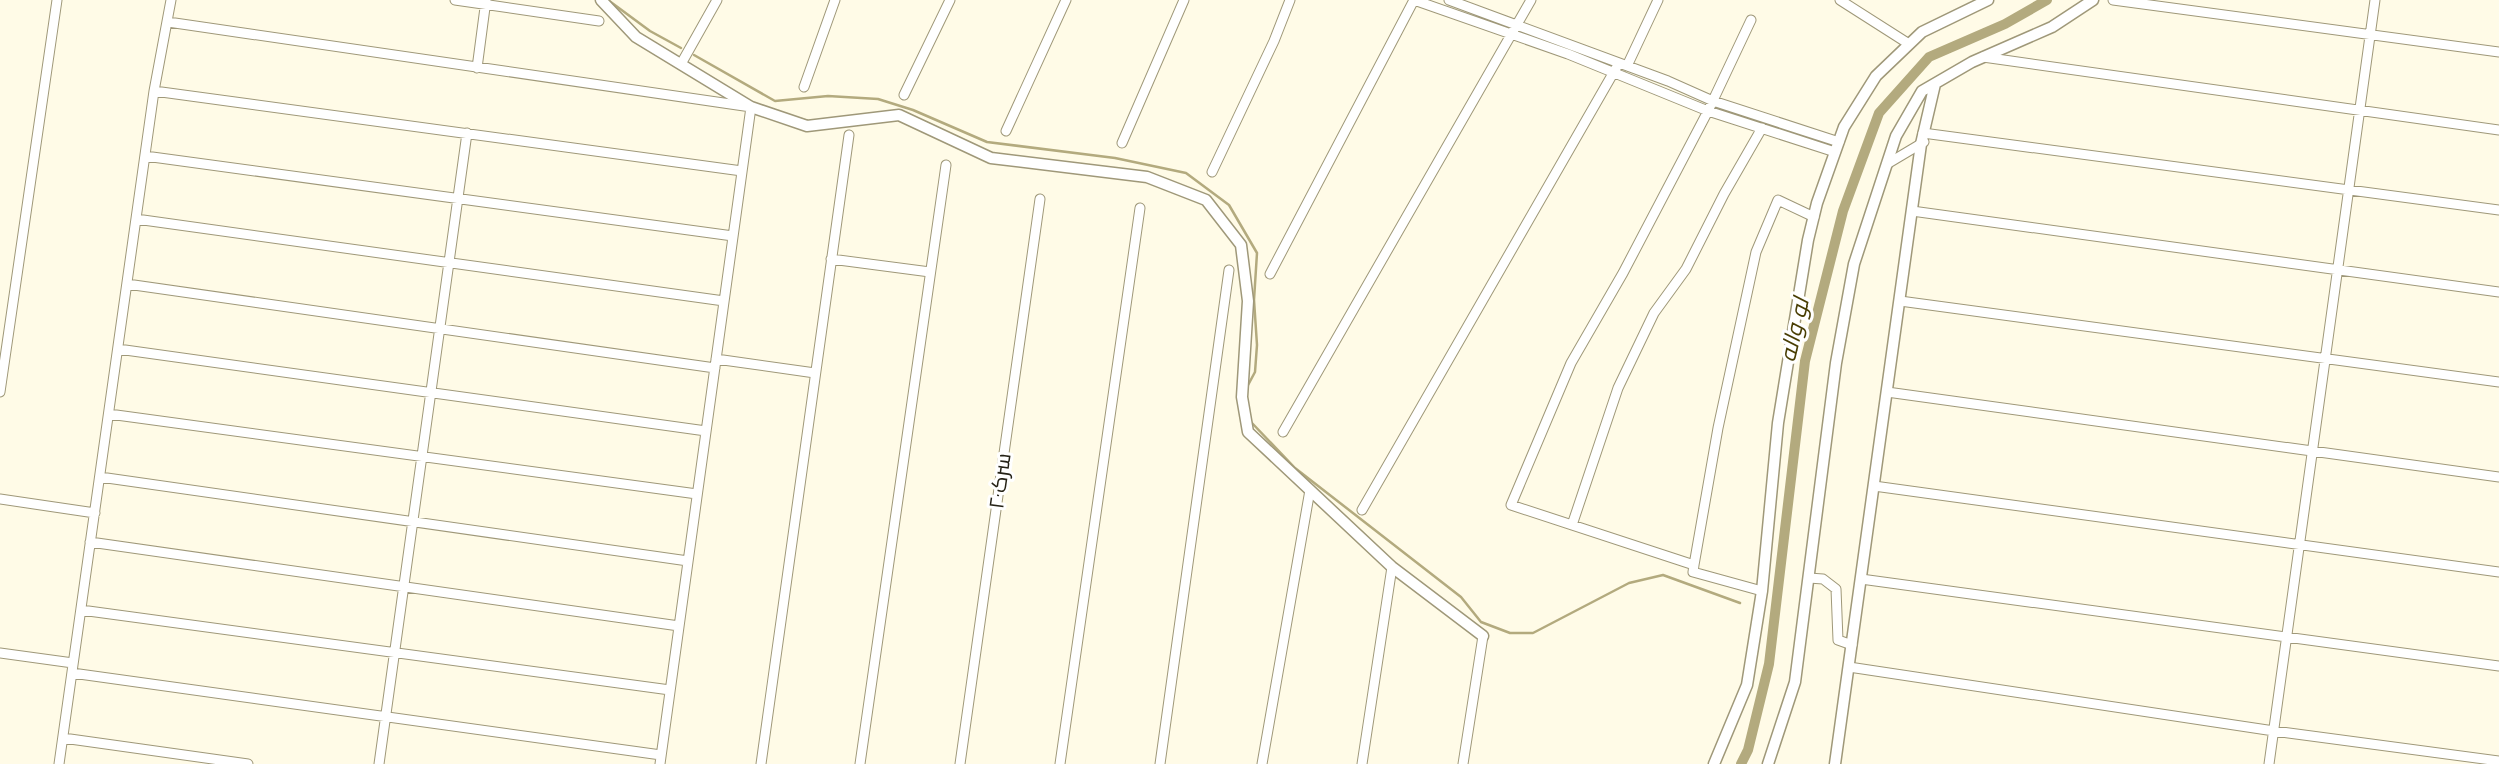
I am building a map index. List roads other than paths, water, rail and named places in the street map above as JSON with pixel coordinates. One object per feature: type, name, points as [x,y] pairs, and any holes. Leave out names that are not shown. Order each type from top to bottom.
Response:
[{"type":"street","points":[[0,392],[57,0]]},
{"type":"street","points":[[59,764],[154,91],[171,0]]},
{"type":"street","points":[[455,0],[486,2],[599,21]]},
{"type":"street","points":[[601,0],[636,37],[751,107]]},
{"type":"street","points":[[681,64],[717,0]]},
{"type":"street","points":[[804,87],[835,0]]},
{"type":"street","points":[[904,95],[950,0]]},
{"type":"street","points":[[1006,131],[1066,0]]},
{"type":"street","points":[[1122,143],[1184,0]]},
{"type":"street","points":[[1212,172],[1274,41],[1290,0]]},
{"type":"street","points":[[1270,274],[1414,0],[1511,35],[1620,67],[1708,111],[1837,147]]},
{"type":"street","points":[[1449,0],[1837,147]]},
{"type":"street","points":[[1283,432],[1531,0]]},
{"type":"street","points":[[1362,510],[1658,0]]},
{"type":"street","points":[[1840,0],[1909,44]]},
{"type":"street","points":[[1714,764],[1747,685],[1762,590],[1778,423],[1814,217],[1844,127],[1877,76],[1922,32],[1988,0]]},
{"type":"street","points":[[1768,764],[1794,682],[1836,363],[1854,264],[1896,136],[1922,91],[1983,57],[2052,27],[2093,0]]},
{"type":"street","points":[[2113,0],[2499,52]]},
{"type":"street","points":[[2269,764],[2375,0]]},
{"type":"street","points":[[477,68],[486,2]]},
{"type":"street","points":[[1695,565],[1511,505],[1571,363],[1623,273],[1708,111],[1751,20]]},
{"type":"street","points":[[168,22],[751,107],[807,126],[899,115],[991,158],[1147,177],[1206,201],[1241,245],[1248,302],[1242,397],[1248,432],[1392,567],[1483,636],[1463,764]]},
{"type":"street","points":[[1983,57],[2499,130]]},
{"type":"street","points":[[1835,764],[1912,212],[1935,84]]},
{"type":"street","points":[[154,91],[742,171]]},
{"type":"street","points":[[0,653],[73,668],[660,760],[751,107]]},
{"type":"street","points":[[1572,525],[1624,375],[1654,313],[1686,269],[1724,194],[1762,128]]},
{"type":"street","points":[[379,764],[467,133]]},
{"type":"street","points":[[761,764],[849,135]]},
{"type":"street","points":[[1887,164],[1926,138],[2499,210]]},
{"type":"street","points":[[145,156],[733,236]]},
{"type":"street","points":[[860,764],[946,165]]},
{"type":"street","name":"سرک۲۰","points":[[960,764],[1040,199]]},
{"type":"street","points":[[1762,590],[1693,572],[1717,428],[1756,252],[1778,200],[1814,217]]},
{"type":"street","points":[[1060,764],[1140,208]]},
{"type":"street","points":[[1912,212],[2499,292]]},
{"type":"street","points":[[136,219],[724,301]]},
{"type":"street","points":[[831,258],[930,272]]},
{"type":"street","points":[[1160,764],[1229,270]]},
{"type":"street","points":[[127,284],[440,329],[815,373]]},
{"type":"street","points":[[1900,301],[2499,382]]},
{"type":"street","points":[[118,349],[706,431]]},
{"type":"street","points":[[1887,392],[2499,477]]},
{"type":"street","points":[[109,414],[697,494]]},
{"type":"street","points":[[100,477],[688,561]]},
{"type":"street","points":[[1874,486],[2499,572]]},
{"type":"street","points":[[1262,764],[1310,490]]},
{"type":"street","points":[[0,499],[95,513]]},
{"type":"street","points":[[90,542],[679,625]]},
{"type":"street","points":[[1362,764],[1392,567]]},
{"type":"street","points":[[1809,578],[1823,579],[1836,589],[1838,640],[1852,645]]},
{"type":"street","points":[[1861,579],[2499,666]]},
{"type":"street","points":[[81,610],[670,690]]},
{"type":"street","points":[[1849,667],[2499,761]]},
{"type":"street","points":[[63,738],[248,764]]},
{"type":"waterway","points":[[608,0],[650,31],[681,48]]},
{"type":"waterway","name":"لو واله","points":[[1741,764],[1748,750],[1769,664],[1805,361],[1843,211],[1879,113],[1929,57],[2005,24],[2047,0]]},
{"type":"waterway","points":[[694,55],[775,101],[828,96],[878,99],[913,110],[987,142],[1115,158],[1186,173],[1229,205],[1257,253],[1254,300],[1257,345],[1255,372],[1247,387]]},
{"type":"waterway","points":[[1251,422],[1295,468],[1461,597],[1481,622],[1510,633],[1533,633],[1629,583],[1663,575],[1740,603]]}]
